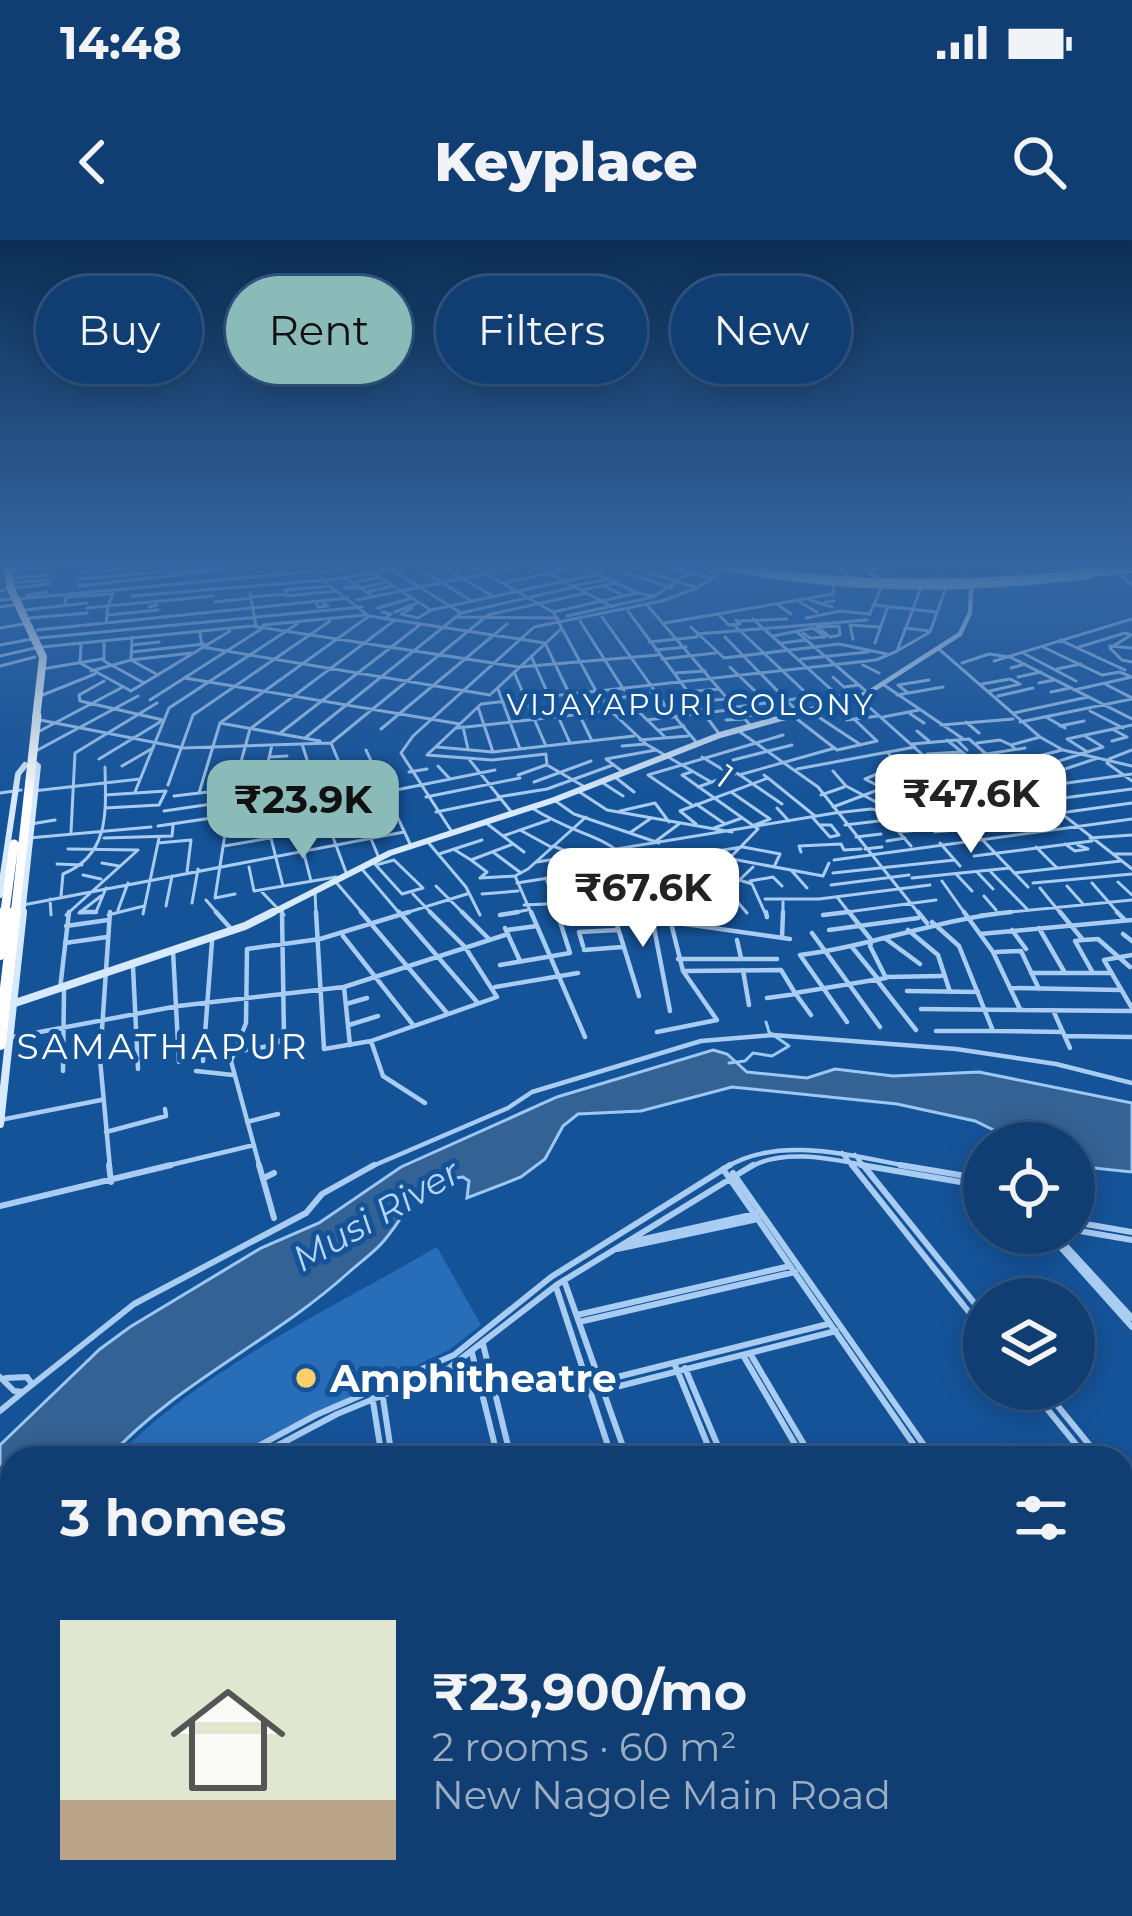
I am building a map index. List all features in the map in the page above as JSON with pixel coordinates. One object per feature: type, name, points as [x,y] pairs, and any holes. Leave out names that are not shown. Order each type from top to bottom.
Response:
[{"type":"highway","points":[[0,958],[38,720],[42,669],[37,643]]},
{"type":"highway","points":[[31,759],[37,643]]},
{"type":"highway","points":[[4,1041],[15,843]]},
{"type":"street","points":[[0,645],[33,643]]},
{"type":"street","points":[[0,656],[36,643]]},
{"type":"street","points":[[0,666],[37,643]]},
{"type":"street","points":[[38,643],[61,647],[80,643]]},
{"type":"street","points":[[59,643],[61,647]]},
{"type":"street","points":[[80,663],[81,643]]},
{"type":"street","points":[[103,658],[104,643]]},
{"type":"street","points":[[131,660],[132,645],[140,643]]},
{"type":"street","points":[[159,643],[160,649]]},
{"type":"street","points":[[80,663],[133,691],[207,643]]},
{"type":"street","points":[[149,700],[239,643]]},
{"type":"street","points":[[135,792],[163,720],[173,708],[268,643]]},
{"type":"street","points":[[168,785],[193,715],[297,643]]},
{"type":"street","points":[[199,793],[220,723],[331,643]]},
{"type":"street","points":[[235,895],[215,898],[230,802],[250,729],[364,643]]},
{"type":"street","points":[[365,643],[516,669],[717,652]]},
{"type":"street","points":[[279,734],[394,643]]},
{"type":"street","points":[[303,741],[425,643]]},
{"type":"street","points":[[38,720],[153,746],[331,743],[455,643]]},
{"type":"street","points":[[381,729],[484,643]]},
{"type":"street","points":[[452,832],[401,754],[413,736],[515,643]]},
{"type":"street","points":[[544,755],[427,755],[545,643]]},
{"type":"street","points":[[545,643],[592,741]]},
{"type":"street","points":[[570,643],[614,714],[641,740],[711,782]]},
{"type":"street","points":[[594,643],[625,690]]},
{"type":"street","points":[[621,643],[697,743]]},
{"type":"street","points":[[650,643],[720,735]]},
{"type":"street","points":[[683,643],[746,720]]},
{"type":"street","points":[[707,643],[724,658],[839,644],[891,655]]},
{"type":"street","points":[[731,643],[796,714],[835,748]]},
{"type":"street","points":[[754,643],[821,708]]},
{"type":"street","points":[[781,643],[844,701]]},
{"type":"street","points":[[811,643],[868,693]]},
{"type":"street","points":[[897,651],[900,643]]},
{"type":"street","points":[[479,706],[837,667],[876,660],[910,643]]},
{"type":"street","points":[[726,720],[796,714],[858,697],[948,643]]},
{"type":"street","points":[[994,661],[1050,643]]},
{"type":"street","points":[[1067,643],[1125,670]]},
{"type":"street","points":[[1077,648],[1096,643]]},
{"type":"street","points":[[1110,646],[1115,643]]},
{"type":"street","points":[[132,652],[204,645],[490,695]]},
{"type":"street","points":[[1042,646],[1102,675],[1120,672],[1132,677]]},
{"type":"street","points":[[1110,646],[1132,648]]},
{"type":"street","points":[[1110,646],[1116,655],[1132,659]]},
{"type":"street","points":[[658,655],[686,647]]},
{"type":"street","points":[[940,650],[1040,737],[1063,750],[1132,766]]},
{"type":"street","points":[[799,659],[873,651]]},
{"type":"street","points":[[40,696],[112,665],[193,653]]},
{"type":"street","points":[[1023,653],[1076,681]]},
{"type":"street","points":[[959,664],[989,654],[1010,657],[1132,724]]},
{"type":"street","points":[[144,668],[163,656]]},
{"type":"street","points":[[530,656],[570,743]]},
{"type":"street","points":[[42,669],[103,658]]},
{"type":"street","points":[[103,658],[145,684]]},
{"type":"street","points":[[131,660],[158,675]]},
{"type":"street","points":[[876,660],[889,665]]},
{"type":"street","points":[[859,663],[879,673]]},
{"type":"street","points":[[1011,668],[1025,664]]},
{"type":"street","points":[[1054,669],[1081,664]]},
{"type":"street","points":[[730,667],[778,715]]},
{"type":"street","points":[[516,669],[546,746],[547,765],[617,812],[737,832]]},
{"type":"street","points":[[672,674],[705,670]]},
{"type":"street","points":[[1018,677],[1041,672]]},
{"type":"street","points":[[819,679],[847,675]]},
{"type":"street","points":[[833,677],[845,687],[859,685]]},
{"type":"street","points":[[1052,692],[1132,677]]},
{"type":"street","points":[[185,678],[460,726],[614,714],[665,705]]},
{"type":"street","points":[[982,684],[1010,679],[1020,684],[990,691]]},
{"type":"street","points":[[107,680],[79,695],[80,702],[163,720]]},
{"type":"street","points":[[908,693],[898,685],[929,680]]},
{"type":"street","points":[[1039,683],[1054,680]]},
{"type":"street","points":[[1104,683],[1132,698]]},
{"type":"street","points":[[884,685],[990,753],[1012,776],[1132,871]]},
{"type":"street","points":[[36,733],[122,687]]},
{"type":"street","points":[[897,694],[943,687]]},
{"type":"street","points":[[685,692],[750,688]]},
{"type":"street","points":[[995,696],[1033,688]]},
{"type":"street","points":[[498,689],[520,748]]},
{"type":"street","points":[[603,700],[655,693]]},
{"type":"street","points":[[31,759],[138,696]]},
{"type":"street","points":[[693,702],[758,696]]},
{"type":"street","points":[[786,700],[811,697]]},
{"type":"street","points":[[858,697],[962,790],[1010,825],[1054,807]]},
{"type":"street","points":[[1011,714],[1088,697]]},
{"type":"street","points":[[941,725],[1046,717],[1132,698]]},
{"type":"street","points":[[71,832],[75,754],[158,703]]},
{"type":"street","points":[[647,720],[766,703]]},
{"type":"street","points":[[479,706],[493,752]]},
{"type":"street","points":[[848,720],[919,710]]},
{"type":"street","points":[[1088,710],[1123,728]]},
{"type":"street","points":[[638,711],[665,737]]},
{"type":"street","points":[[809,711],[861,745]]},
{"type":"street","points":[[235,712],[249,715]]},
{"type":"street","points":[[908,712],[924,723]]},
{"type":"street","points":[[12,1005],[233,931],[411,846],[554,800],[736,730],[746,720],[778,715]]},
{"type":"street","points":[[1046,717],[1062,727],[1084,721]]},
{"type":"street","points":[[698,787],[835,748],[877,742],[855,719]]},
{"type":"street","points":[[99,760],[163,720]]},
{"type":"street","points":[[966,722],[979,733]]},
{"type":"street","points":[[220,723],[303,741]]},
{"type":"street","points":[[1086,751],[1067,739],[1132,724]]},
{"type":"street","points":[[460,726],[468,749]]},
{"type":"street","points":[[658,730],[684,726]]},
{"type":"street","points":[[736,730],[796,769],[908,903],[959,946],[993,1031]]},
{"type":"street","points":[[1114,730],[1130,738]]},
{"type":"street","points":[[121,737],[131,731]]},
{"type":"street","points":[[898,732],[914,731],[929,741]]},
{"type":"street","points":[[725,824],[648,775],[783,735]]},
{"type":"street","points":[[437,747],[493,752],[688,736]]},
{"type":"street","points":[[833,810],[895,812],[923,807],[950,792],[1039,770],[1103,747],[1085,736]]},
{"type":"street","points":[[955,739],[968,757],[1040,737]]},
{"type":"street","points":[[796,769],[962,738]]},
{"type":"street","points":[[1112,741],[1130,738]]},
{"type":"street","points":[[622,746],[641,740]]},
{"type":"street","points":[[946,740],[965,751]]},
{"type":"street","points":[[976,743],[1000,740],[1025,748]]},
{"type":"street","points":[[303,741],[318,794]]},
{"type":"street","points":[[331,743],[376,862],[402,894],[423,888],[394,860],[376,862]]},
{"type":"street","points":[[260,797],[272,745]]},
{"type":"street","points":[[122,766],[153,746]]},
{"type":"street","points":[[752,771],[735,760],[792,746]]},
{"type":"street","points":[[366,750],[411,846]]},
{"type":"street","points":[[623,772],[606,760],[656,750]]},
{"type":"street","points":[[537,862],[814,818],[864,795],[941,770],[1025,762],[1063,750]]},
{"type":"street","points":[[1025,762],[1039,770],[1059,771],[1132,750]]},
{"type":"street","points":[[924,755],[965,751]]},
{"type":"street","points":[[999,752],[1007,757]]},
{"type":"street","points":[[887,753],[899,766],[865,779],[923,807],[948,831]]},
{"type":"street","points":[[269,757],[287,756]]},
{"type":"street","points":[[702,757],[752,784],[779,806],[790,823]]},
{"type":"street","points":[[468,758],[512,814]]},
{"type":"street","points":[[570,759],[580,764]]},
{"type":"street","points":[[533,782],[590,760]]},
{"type":"street","points":[[1102,760],[1124,776]]},
{"type":"street","points":[[920,764],[932,761]]},
{"type":"street","points":[[436,812],[572,779],[613,764]]},
{"type":"street","points":[[426,797],[519,777],[547,765]]},
{"type":"street","points":[[344,771],[375,766]]},
{"type":"street","points":[[439,766],[450,779]]},
{"type":"street","points":[[61,897],[63,874],[82,865],[104,838],[105,767]]},
{"type":"street","points":[[267,768],[291,768]]},
{"type":"street","points":[[410,772],[427,769]]},
{"type":"street","points":[[15,843],[386,792],[495,770]]},
{"type":"street","points":[[833,771],[846,786],[895,812]]},
{"type":"street","name":"1","points":[[693,772],[682,776],[755,828]]},
{"type":"street","points":[[962,774],[974,786]]},
{"type":"street","points":[[614,776],[634,792]]},
{"type":"street","points":[[700,828],[680,811],[766,777],[820,825]]},
{"type":"street","points":[[1031,788],[1132,778]]},
{"type":"street","points":[[0,793],[140,779]]},
{"type":"street","points":[[264,781],[285,780],[311,881]]},
{"type":"street","points":[[978,802],[1010,792],[991,781]]},
{"type":"street","points":[[600,782],[623,796]]},
{"type":"street","points":[[892,793],[953,782]]},
{"type":"street","points":[[821,795],[846,786]]},
{"type":"street","points":[[174,796],[233,789]]},
{"type":"street","points":[[1000,814],[1043,798],[1132,789]]},
{"type":"street","points":[[25,791],[31,824]]},
{"type":"street","points":[[105,795],[166,791],[159,805],[105,808]]},
{"type":"street","points":[[134,806],[144,792]]},
{"type":"street","points":[[657,1032],[718,1020],[683,971],[670,919],[731,859],[755,828],[770,819],[731,792]]},
{"type":"street","points":[[164,812],[287,794]]},
{"type":"street","points":[[924,794],[940,800]]},
{"type":"street","points":[[932,794],[1031,885],[1132,871]]},
{"type":"street","points":[[554,800],[586,817],[658,842]]},
{"type":"street","points":[[320,802],[347,876]]},
{"type":"street","points":[[617,812],[655,802],[668,822]]},
{"type":"street","points":[[1060,813],[1132,803]]},
{"type":"street","points":[[532,808],[621,850],[643,884],[670,1011]]},
{"type":"street","points":[[264,810],[283,886]]},
{"type":"street","points":[[881,812],[926,862]]},
{"type":"street","points":[[960,816],[975,814]]},
{"type":"street","points":[[518,878],[586,817]]},
{"type":"street","points":[[712,829],[742,818]]},
{"type":"street","points":[[731,859],[823,876],[832,861],[1132,818]]},
{"type":"street","points":[[631,832],[650,819]]},
{"type":"street","points":[[908,822],[937,819]]},
{"type":"street","points":[[0,893],[15,843],[31,824],[55,820]]},
{"type":"street","points":[[199,820],[202,833]]},
{"type":"street","points":[[503,836],[549,820]]},
{"type":"street","points":[[845,825],[888,820]]},
{"type":"street","points":[[935,832],[990,826],[986,822]]},
{"type":"street","points":[[226,830],[267,823]]},
{"type":"street","points":[[485,823],[524,852]]},
{"type":"street","points":[[64,1071],[66,922],[88,891],[118,866],[138,850],[172,836],[173,824]]},
{"type":"street","points":[[658,842],[679,824]]},
{"type":"street","points":[[520,830],[580,856]]},
{"type":"street","points":[[899,832],[920,830]]},
{"type":"street","points":[[22,904],[404,832]]},
{"type":"street","points":[[855,837],[880,834]]},
{"type":"street","points":[[974,856],[1132,835]]},
{"type":"street","points":[[1123,836],[1132,843]]},
{"type":"street","points":[[104,838],[191,840],[187,872]]},
{"type":"street","points":[[224,846],[270,838]]},
{"type":"street","points":[[887,841],[904,838]]},
{"type":"street","points":[[439,854],[482,840]]},
{"type":"street","points":[[427,841],[480,915]]},
{"type":"street","points":[[66,922],[118,910],[143,910],[158,842]]},
{"type":"street","points":[[15,843],[24,887],[4,1041],[0,1122],[103,1099]]},
{"type":"street","points":[[940,843],[960,866]]},
{"type":"street","points":[[471,860],[514,844]]},
{"type":"street","points":[[820,845],[825,856]]},
{"type":"street","points":[[801,852],[799,846],[882,847]]},
{"type":"street","points":[[454,850],[487,872],[480,878],[546,878],[742,847],[780,854],[774,867]]},
{"type":"street","points":[[1036,848],[1057,868]]},
{"type":"street","points":[[68,849],[138,850]]},
{"type":"street","points":[[1015,850],[1024,859]]},
{"type":"street","points":[[1085,851],[1100,863]]},
{"type":"street","points":[[493,852],[518,878],[519,891],[585,1036]]},
{"type":"street","points":[[701,854],[709,864]]},
{"type":"street","points":[[833,873],[962,854]]},
{"type":"street","points":[[1111,854],[1132,854]]},
{"type":"street","points":[[1070,858],[1079,866]]},
{"type":"street","points":[[667,859],[675,870]]},
{"type":"street","points":[[831,885],[1121,861]]},
{"type":"street","points":[[102,863],[118,866]]},
{"type":"street","points":[[57,864],[82,865]]},
{"type":"street","points":[[686,901],[711,908],[753,866]]},
{"type":"street","points":[[239,1051],[281,1041],[284,914],[257,890],[249,867]]},
{"type":"street","points":[[361,868],[477,1002]]},
{"type":"street","points":[[192,903],[198,869]]},
{"type":"street","points":[[528,869],[536,879]]},
{"type":"street","points":[[600,870],[639,996]]},
{"type":"street","points":[[791,870],[807,888]]},
{"type":"street","points":[[990,871],[1027,909]]},
{"type":"street","points":[[615,921],[584,923],[578,889],[717,872],[750,881],[773,877],[782,886]]},
{"type":"street","points":[[977,872],[993,889]]},
{"type":"street","points":[[166,906],[172,874]]},
{"type":"street","points":[[956,874],[972,891]]},
{"type":"street","points":[[82,875],[102,879]]},
{"type":"street","points":[[245,892],[347,876]]},
{"type":"street","points":[[500,965],[570,953],[546,878]]},
{"type":"street","points":[[668,880],[673,900]]},
{"type":"street","points":[[335,881],[447,1013]]},
{"type":"street","points":[[750,881],[765,899],[766,917]]},
{"type":"street","points":[[942,881],[993,952],[1022,1011]]},
{"type":"street","points":[[856,882],[865,893]]},
{"type":"street","points":[[1118,882],[1132,898]]},
{"type":"street","points":[[118,910],[128,883]]},
{"type":"street","points":[[1092,883],[1129,920]]},
{"type":"street","points":[[296,884],[312,893]]},
{"type":"street","points":[[765,899],[837,897],[930,885]]},
{"type":"street","points":[[436,886],[498,948]]},
{"type":"street","points":[[1067,886],[1084,904]]},
{"type":"street","points":[[0,893],[24,887]]},
{"type":"street","points":[[100,896],[106,888]]},
{"type":"street","points":[[1040,889],[1083,940]]},
{"type":"street","points":[[482,894],[519,891]]},
{"type":"street","points":[[728,891],[747,913]]},
{"type":"street","points":[[312,893],[320,939],[324,1049],[371,1041],[497,997],[465,947],[413,894]]},
{"type":"street","points":[[274,1218],[231,1061],[239,1051],[247,949],[340,934],[467,894]]},
{"type":"street","points":[[984,896],[998,912]]},
{"type":"street","points":[[837,897],[872,941]]},
{"type":"street","points":[[847,1022],[800,955],[852,947],[929,922],[1132,898]]},
{"type":"street","points":[[50,899],[51,916]]},
{"type":"street","points":[[206,900],[233,931]]},
{"type":"street","points":[[782,938],[783,900]]},
{"type":"street","points":[[823,915],[936,900]]},
{"type":"street","points":[[500,915],[546,904]]},
{"type":"street","points":[[649,909],[678,909]]},
{"type":"street","points":[[108,912],[100,1021],[111,1182]]},
{"type":"street","points":[[829,930],[921,917]]},
{"type":"street","points":[[650,919],[790,939]]},
{"type":"street","points":[[66,922],[107,920]]},
{"type":"street","points":[[980,934],[1129,920]]},
{"type":"street","points":[[4,1041],[178,1006],[344,987],[507,930],[538,926]]},
{"type":"street","points":[[1039,928],[1065,973]]},
{"type":"street","points":[[617,929],[579,932],[583,948],[622,947]]},
{"type":"street","points":[[507,930],[520,961]]},
{"type":"street","points":[[907,930],[938,955],[950,992]]},
{"type":"street","points":[[1012,930],[1026,949]]},
{"type":"street","points":[[596,931],[600,949]]},
{"type":"street","points":[[812,933],[880,1027]]},
{"type":"street","points":[[340,934],[414,1026]]},
{"type":"street","points":[[1123,934],[1132,941]]},
{"type":"street","points":[[65,943],[107,937]]},
{"type":"street","points":[[884,937],[920,964]]},
{"type":"street","points":[[203,1061],[212,938]]},
{"type":"street","points":[[737,940],[741,958]]},
{"type":"street","points":[[1093,973],[1075,941],[1097,940],[1130,967]]},
{"type":"street","points":[[872,941],[870,946],[887,977]]},
{"type":"street","points":[[852,947],[916,1030]]},
{"type":"street","points":[[173,951],[179,1062]]},
{"type":"street","points":[[993,952],[1022,952],[1039,989]]},
{"type":"street","points":[[986,1011],[920,1009],[1132,1011],[1104,960],[1132,955]]},
{"type":"street","points":[[0,958],[17,958]]},
{"type":"street","points":[[678,959],[777,958]]},
{"type":"street","points":[[134,967],[137,1069]]},
{"type":"street","points":[[742,970],[749,1005]]},
{"type":"street","points":[[683,971],[781,970],[811,1015]]},
{"type":"street","points":[[1031,973],[1111,973]]},
{"type":"street","points":[[494,988],[578,974]]},
{"type":"street","points":[[766,998],[887,977],[943,976]]},
{"type":"street","points":[[1010,988],[1120,989],[1132,983]]},
{"type":"street","points":[[344,987],[350,1045]]},
{"type":"street","points":[[907,992],[978,992]]},
{"type":"street","points":[[346,1004],[367,998]]},
{"type":"street","points":[[1050,1011],[1070,1048]]},
{"type":"street","points":[[347,1026],[378,1016]]},
{"type":"street","points":[[936,1031],[1132,1037]]},
{"type":"street","points":[[0,1411],[134,1304],[306,1214],[322,1194],[379,1162],[508,1108],[532,1092],[680,1045],[772,1036],[956,1049],[1056,1064],[1132,1083]]},
{"type":"street","points":[[371,1041],[383,1076],[425,1103]]},
{"type":"street","points":[[196,1071],[233,1075]]},
{"type":"street","points":[[106,1132],[166,1117],[165,1109]]},
{"type":"street","points":[[247,1122],[278,1114]]},
{"type":"street","points":[[0,1206],[111,1182],[254,1140]]},
{"type":"street","points":[[259,1446],[370,1389],[454,1355],[551,1277],[741,1158],[782,1150],[842,1153],[963,1178]]},
{"type":"street","points":[[842,1153],[963,1305]]},
{"type":"street","points":[[855,1155],[963,1289]]},
{"type":"street","points":[[277,1446],[448,1368],[564,1280],[732,1175],[780,1157],[861,1163],[963,1180]]},
{"type":"street","points":[[725,1167],[924,1446]]},
{"type":"street","points":[[263,1178],[274,1173]]},
{"type":"street","points":[[732,1175],[915,1446]]},
{"type":"street","points":[[623,1243],[756,1216]]},
{"type":"street","points":[[614,1250],[756,1216]]},
{"type":"street","points":[[1095,1230],[1132,1236]]},
{"type":"street","points":[[1070,1254],[1132,1323]]},
{"type":"street","points":[[578,1318],[793,1269]]},
{"type":"street","points":[[564,1280],[623,1446]]},
{"type":"street","points":[[556,1286],[608,1446]]},
{"type":"street","points":[[571,1332],[578,1318]]},
{"type":"street","points":[[680,1368],[748,1356],[833,1328]]},
{"type":"street","points":[[603,1385],[833,1328]]},
{"type":"street","points":[[571,1332],[588,1346]]},
{"type":"street","points":[[483,1345],[508,1446]]},
{"type":"street","points":[[577,1352],[593,1360]]},
{"type":"street","points":[[472,1353],[495,1446]]},
{"type":"street","points":[[748,1356],[801,1446]]},
{"type":"street","points":[[680,1368],[709,1446]]},
{"type":"street","points":[[680,1368],[717,1446]]},
{"type":"street","points":[[2,1378],[18,1376],[32,1384]]},
{"type":"street","points":[[2,1378],[14,1391],[23,1392]]},
{"type":"street","points":[[380,1385],[390,1446]]},
{"type":"street","points":[[370,1389],[380,1446]]},
{"type":"street","points":[[1047,1410],[1077,1446]]},
{"type":"street","points":[[1061,1410],[1090,1446]]},
{"type":"shaded area","points":[[437,1247],[481,1325],[449,1350],[251,1446],[128,1446],[227,1368]]},
{"type":"water","name":"Musi River","points":[[713,1050],[727,1054],[747,1072],[807,1078],[835,1069],[893,1076],[979,1072],[1132,1103],[1132,1172],[1095,1168],[1095,1122],[977,1122],[897,1104],[732,1087],[641,1111],[578,1114],[563,1126],[545,1159],[521,1177],[467,1198],[469,1181],[463,1177],[424,1191],[370,1255],[288,1320],[194,1384],[120,1446],[0,1446],[100,1349],[130,1327],[261,1248],[319,1223],[401,1167],[557,1097]]},
{"type":"waterway","points":[[729,1063],[745,1061],[753,1053],[772,1056],[789,1046],[769,1032],[766,1022]]},
{"type":"place","name":"Amphitheatre","points":[[306,1378]]},
{"type":"district","name":"VIJAYAPURI COLONY","points":[[691,704]]},
{"type":"district","name":"SAMATHAPUR","points":[[163,1046]]}]
